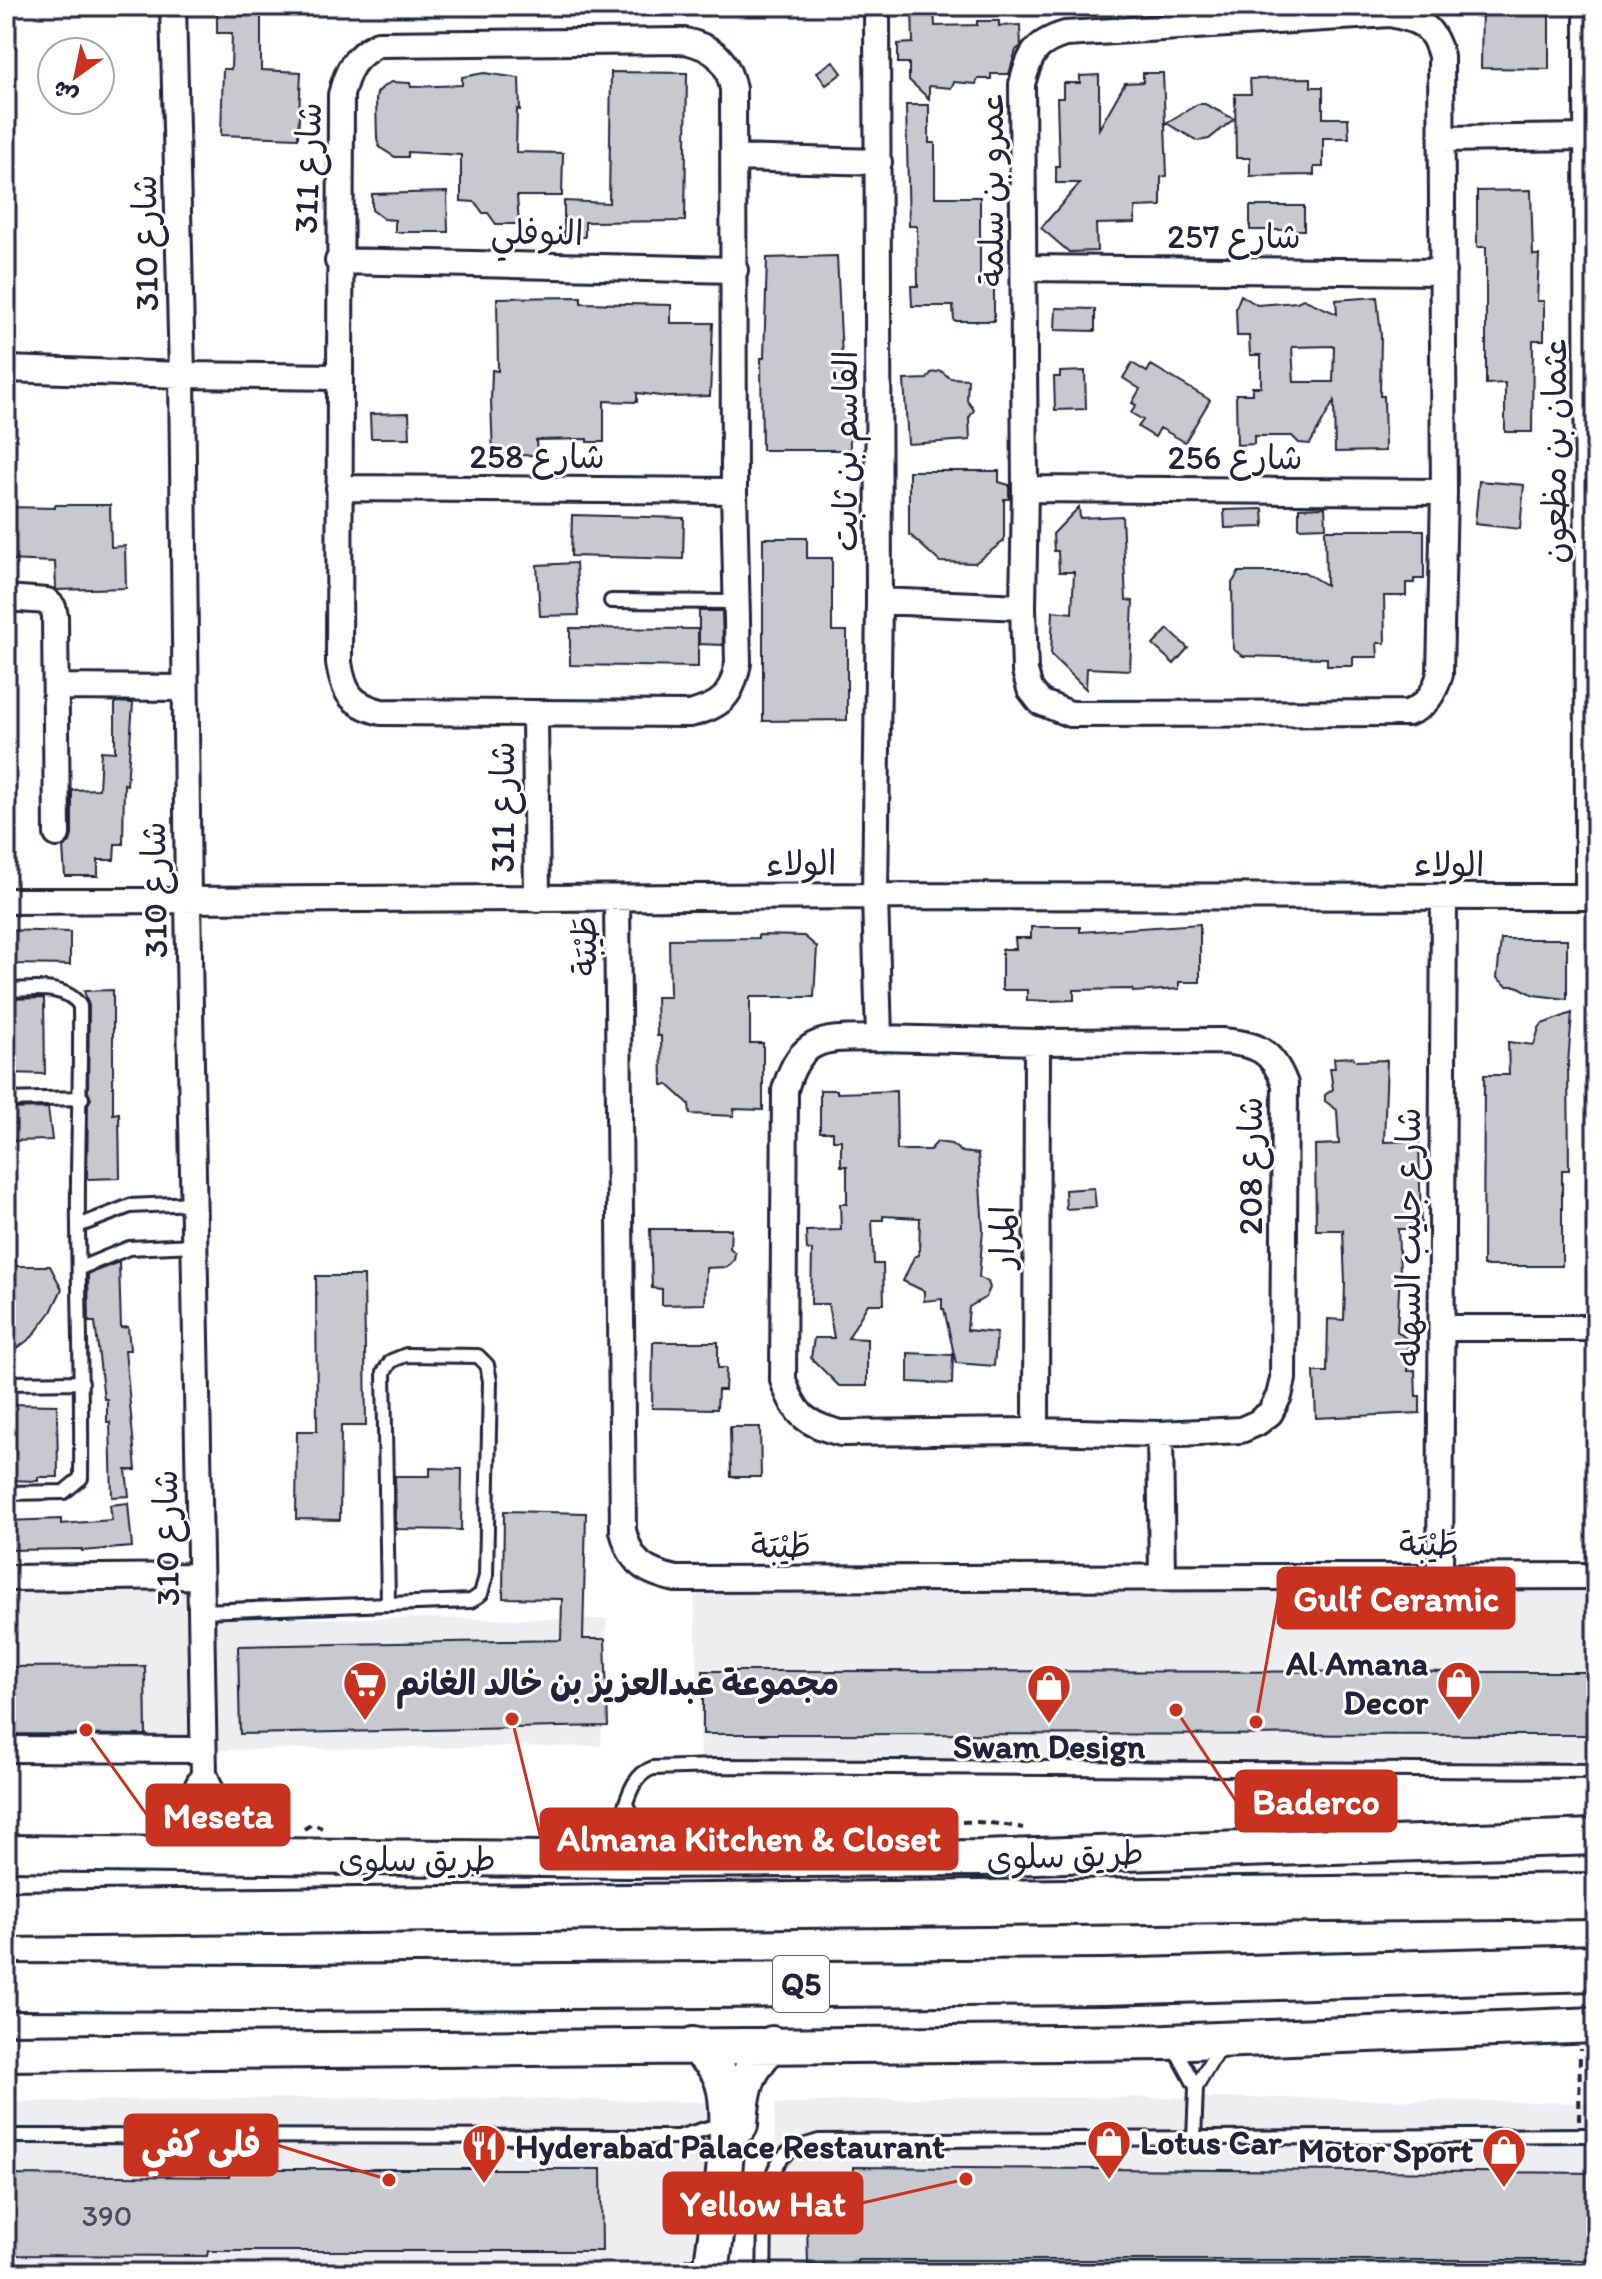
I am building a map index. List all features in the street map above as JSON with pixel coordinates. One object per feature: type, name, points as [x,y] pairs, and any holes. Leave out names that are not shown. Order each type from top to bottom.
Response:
[{"type":"highway","name":"طريق سلوى","points":[[6,1914],[1596,1896]]},
{"type":"highway","points":[[6,1899],[186,1914]]},
{"type":"highway","name":"Q5","points":[[6,1987],[1104,1982],[1596,1968]]},
{"type":"highway","points":[[6,2014],[285,1988]]},
{"type":"main road","name":"طريق سلوى","points":[[6,1853],[257,1857],[541,1853],[728,1860],[997,1858],[1596,1837]]},
{"type":"main road","points":[[6,2053],[1166,2042],[1588,2032]]},
{"type":"main road","points":[[706,2270],[741,2101],[751,2068],[772,2044]]},
{"type":"main road","points":[[693,2045],[712,2061],[724,2086],[726,2122],[723,2159],[706,2270]]},
{"type":"street","name":"شارع 310","points":[[173,6],[182,375],[204,1762],[228,1830],[257,1857]]},
{"type":"street","name":"القاسم بن ثابت","points":[[875,896],[879,601],[877,6]]},
{"type":"street","name":"عثمان بن مظعون","points":[[1587,6],[1592,328],[1592,897]]},
{"type":"street","name":"عمرو بن سلمة","points":[[1390,14],[1412,18],[1427,27],[1439,48],[1444,492],[1440,674],[1430,699],[1408,713],[1070,714],[1040,702],[1030,689],[1025,671],[1025,268],[1022,84],[1031,57],[1047,39],[1065,34],[1390,14]]},
{"type":"street","name":"شارع 311","points":[[685,41],[706,46],[730,71],[735,158],[734,491],[738,663],[733,684],[723,702],[690,714],[381,712],[363,707],[342,684],[339,663],[338,261],[341,95],[352,62],[378,44],[685,41]]},
{"type":"street","points":[[1442,139],[1587,137]]},
{"type":"street","points":[[735,158],[879,162]]},
{"type":"street","name":"النوفلي","points":[[338,261],[735,270]]},
{"type":"street","name":"شارع 257","points":[[1025,268],[1443,272]]},
{"type":"street","points":[[6,369],[338,377]]},
{"type":"street","name":"شارع 258","points":[[339,488],[734,491]]},
{"type":"street","name":"شارع 256","points":[[1025,489],[1444,492]]},
{"type":"street","points":[[6,598],[38,598],[53,607],[57,687],[57,834]]},
{"type":"street","points":[[879,601],[1023,607]]},
{"type":"street","points":[[57,687],[185,688]]},
{"type":"street","name":"شارع 311","points":[[535,715],[537,899]]},
{"type":"street","points":[[875,896],[879,1038]]},
{"type":"street","name":"الولاء","points":[[6,901],[875,896],[1592,897]]},
{"type":"street","name":"شارع جليب السهله","points":[[1440,1577],[1444,898]]},
{"type":"street","name":"طَيْبَة","points":[[617,899],[623,1531],[628,1550],[639,1565],[657,1575],[676,1579],[1596,1576]]},
{"type":"street","name":"شارع 208","points":[[879,1038],[1037,1042],[1222,1041],[1247,1043],[1266,1053],[1278,1066],[1285,1084],[1283,1379],[1270,1413],[1241,1430],[1160,1434],[1036,1431],[841,1433],[802,1418],[791,1402],[783,1380],[785,1090],[798,1056],[812,1046],[833,1039],[879,1038]]},
{"type":"street","name":"المرار","points":[[1036,1431],[1037,1042]]},
{"type":"street","points":[[1442,1328],[1596,1328]]},
{"type":"street","points":[[1160,1434],[1162,1576]]},
{"type":"street","points":[[6,1578],[200,1576]]},
{"type":"street","points":[[6,1749],[204,1762]]},
{"type":"street","name":"شارع 310","points":[[153,1855],[174,1831],[204,1762]]},
{"type":"lane","points":[[611,601],[736,602]]},
{"type":"lane","points":[[6,990],[62,991],[74,996],[80,1006],[82,1098],[78,1226],[81,1478],[64,1492],[6,1493]]},
{"type":"lane","points":[[6,1100],[82,1098]]},
{"type":"lane","points":[[78,1226],[130,1206],[194,1203]]},
{"type":"lane","points":[[80,1268],[129,1248],[194,1245]]},
{"type":"lane","points":[[201,1611],[471,1601],[481,1594],[486,1576],[490,1381],[487,1365],[478,1356],[406,1355],[391,1361],[384,1372],[388,1603]]},
{"type":"lane","points":[[6,1383],[82,1382]]},
{"type":"lane","points":[[581,1845],[595,1845],[607,1840],[616,1828],[636,1778],[643,1771],[653,1768],[1596,1771]]},
{"type":"lane","points":[[626,1804],[638,1830],[648,1839],[661,1845],[692,1848],[728,1860]]},
{"type":"lane","points":[[1194,2140],[1196,2087],[1224,2040]]},
{"type":"lane","points":[[1166,2042],[1178,2054],[1196,2087]]},
{"type":"lane","points":[[6,2136],[678,2137],[726,2122]]},
{"type":"lane","points":[[764,2273],[768,2191],[773,2173],[783,2156],[798,2147],[819,2141],[1582,2135]]},
{"type":"lane","points":[[678,2137],[702,2146],[723,2159]]},
{"type":"path","points":[[1582,2135],[1588,2032]]},
{"type":"shaded area","points":[[189,1585],[194,1739],[6,1740],[6,1588]]},
{"type":"shaded area","points":[[1596,1590],[1596,1761],[701,1757],[694,1593]]},
{"type":"shaded area","points":[[211,1618],[607,1619],[601,1746],[213,1750]]},
{"type":"shaded area","points":[[381,2097],[720,2102],[701,2244],[674,2273],[6,2273],[6,2102]]},
{"type":"shaded area","points":[[935,2097],[1596,2103],[1596,2219],[858,2215],[857,2273],[774,2273],[775,2104]]},
{"type":"building","points":[[225,6],[261,6],[261,70],[301,72],[298,138],[221,135],[223,69],[231,69],[232,33],[217,33],[217,11],[225,11]]},
{"type":"building","points":[[912,6],[934,6],[935,26],[977,25],[977,21],[999,21],[999,26],[1020,25],[1021,46],[1016,50],[1009,74],[991,74],[991,79],[978,79],[976,84],[954,82],[951,88],[929,86],[929,99],[909,80],[909,63],[898,63],[898,44],[913,43]]},
{"type":"building","points":[[1482,6],[1549,6],[1549,69],[1481,68]]},
{"type":"building","points":[[833,61],[842,73],[826,85],[817,72]]},
{"type":"building","points":[[611,72],[687,73],[685,221],[585,222],[585,237],[564,236],[564,201],[609,203]]},
{"type":"building","points":[[484,73],[519,78],[516,152],[563,153],[562,196],[517,196],[519,224],[496,224],[475,202],[461,201],[461,155],[408,152],[408,157],[395,157],[379,147],[376,100],[377,93],[383,87],[391,82],[410,83],[411,87],[462,85],[462,77]]},
{"type":"building","points":[[1143,73],[1163,73],[1167,176],[1161,177],[1161,206],[1135,207],[1135,223],[1096,224],[1097,251],[1069,252],[1041,228],[1080,183],[1056,183],[1056,166],[1059,166],[1057,98],[1063,98],[1063,83],[1080,83],[1080,76],[1099,75],[1099,129],[1125,83],[1143,82]]},
{"type":"building","points":[[1311,78],[1311,87],[1323,87],[1323,118],[1348,118],[1349,138],[1323,138],[1323,167],[1314,167],[1314,175],[1250,176],[1250,158],[1236,158],[1235,94],[1251,94],[1250,79]]},
{"type":"building","points":[[1198,104],[1205,104],[1234,119],[1209,139],[1198,141],[1166,123]]},
{"type":"building","points":[[906,105],[929,105],[929,143],[935,143],[935,197],[980,197],[980,285],[994,285],[994,321],[954,321],[953,306],[912,306],[911,286],[918,286],[917,226],[909,226]]},
{"type":"building","points":[[1531,190],[1533,255],[1539,255],[1537,301],[1544,301],[1544,340],[1533,340],[1532,432],[1505,432],[1505,383],[1486,384],[1486,247],[1477,247],[1477,191]]},
{"type":"building","points":[[447,192],[448,232],[395,232],[395,220],[384,219],[372,210],[372,194]]},
{"type":"building","points":[[1250,206],[1304,206],[1304,230],[1250,230]]},
{"type":"building","points":[[837,256],[842,358],[849,358],[850,450],[762,450],[761,358],[764,358],[767,258]]},
{"type":"building","points":[[1241,295],[1257,305],[1303,299],[1337,314],[1336,300],[1377,297],[1385,451],[1335,452],[1334,401],[1310,444],[1299,443],[1292,436],[1254,436],[1254,444],[1237,445],[1236,394],[1252,394],[1252,387],[1261,387],[1261,355],[1250,355],[1249,336],[1237,336],[1236,308]],"holes":[[[1334,346],[1333,382],[1294,382],[1292,347]]]},
{"type":"building","points":[[581,297],[581,303],[671,305],[671,323],[713,323],[710,396],[668,397],[637,393],[637,402],[604,401],[604,442],[587,442],[587,439],[536,440],[537,455],[493,456],[491,401],[492,370],[498,371],[497,298]]},
{"type":"building","points":[[1056,308],[1095,309],[1095,331],[1055,330]]},
{"type":"building","points":[[1132,363],[1147,372],[1151,365],[1210,400],[1185,442],[1160,428],[1155,437],[1138,427],[1143,420],[1131,413],[1136,405],[1132,403],[1140,389],[1123,378]]},
{"type":"building","points":[[941,371],[950,378],[968,379],[967,400],[974,410],[969,418],[970,440],[908,444],[904,380],[927,379],[931,373]]},
{"type":"building","points":[[1085,371],[1086,409],[1055,410],[1054,377],[1060,377],[1060,372]]},
{"type":"building","points":[[409,413],[410,438],[371,438],[370,414]]},
{"type":"building","points":[[909,471],[999,471],[999,482],[1009,485],[1009,499],[1004,499],[1004,541],[975,563],[940,562],[909,534]]},
{"type":"building","points":[[1479,481],[1524,485],[1520,529],[1475,524]]},
{"type":"building","points":[[55,505],[110,505],[111,547],[125,546],[126,588],[56,590],[55,562],[6,560],[6,507],[55,508]]},
{"type":"building","points":[[1079,507],[1080,518],[1122,516],[1126,600],[1133,601],[1130,670],[1087,668],[1086,689],[1051,655],[1053,611],[1072,613],[1074,572],[1059,572],[1053,534]]},
{"type":"building","points":[[1325,507],[1326,527],[1299,528],[1299,508]]},
{"type":"building","points":[[1263,509],[1264,527],[1225,528],[1224,510]]},
{"type":"building","points":[[572,515],[684,518],[683,559],[571,556]]},
{"type":"building","points":[[1325,530],[1424,530],[1424,579],[1406,583],[1406,596],[1384,596],[1385,643],[1377,643],[1378,657],[1353,657],[1353,666],[1327,666],[1327,658],[1243,656],[1233,649],[1232,583],[1239,572],[1304,572],[1326,585]]},
{"type":"building","points":[[763,538],[807,538],[807,558],[832,558],[832,631],[847,631],[847,720],[763,721]]},
{"type":"building","points":[[576,563],[579,615],[540,616],[537,565]]},
{"type":"building","points":[[699,611],[722,611],[723,645],[699,644]]},
{"type":"building","points":[[570,628],[698,629],[698,667],[570,665]]},
{"type":"building","points":[[1168,629],[1188,648],[1174,664],[1153,645]]},
{"type":"building","points":[[115,702],[133,703],[127,785],[124,784],[123,844],[115,844],[114,860],[98,860],[98,876],[65,876],[63,847],[70,842],[72,835],[72,790],[99,789],[101,751],[115,752]]},
{"type":"building","points":[[1200,924],[1200,982],[1179,982],[1179,989],[1133,992],[1132,989],[1074,990],[1074,1000],[1048,1001],[1027,1000],[1027,990],[1002,990],[1002,949],[1016,949],[1015,938],[1031,938],[1031,927],[1080,927],[1080,932]]},
{"type":"building","points":[[6,930],[70,932],[70,965],[10,964],[10,957],[6,956]]},
{"type":"building","points":[[758,935],[804,936],[817,947],[814,997],[750,997],[750,1043],[763,1043],[763,1110],[734,1109],[734,1116],[690,1114],[689,1104],[668,1085],[662,1085],[656,997],[670,997],[669,939],[758,938]]},
{"type":"building","points":[[1501,939],[1567,939],[1567,999],[1534,995],[1517,986],[1507,986],[1497,978]]},
{"type":"building","points":[[113,990],[113,1114],[119,1113],[120,1178],[87,1179],[88,1104],[91,1099],[88,1092],[89,1006],[84,991]]},
{"type":"building","points":[[44,998],[45,1074],[6,1073],[6,999]]},
{"type":"building","points":[[1572,1013],[1568,1064],[1569,1170],[1562,1170],[1562,1266],[1483,1266],[1484,1075],[1509,1075],[1508,1042],[1534,1045],[1542,1024]]},
{"type":"building","points":[[1353,1057],[1356,1061],[1387,1060],[1384,1142],[1419,1141],[1421,1229],[1398,1229],[1400,1271],[1397,1331],[1408,1340],[1408,1371],[1415,1370],[1420,1413],[1316,1418],[1314,1372],[1327,1372],[1328,1319],[1344,1320],[1345,1283],[1343,1230],[1316,1230],[1315,1145],[1339,1144],[1337,1110],[1325,1101],[1325,1095],[1333,1089],[1330,1068],[1335,1068],[1334,1058]]},
{"type":"building","points":[[820,1090],[837,1090],[837,1093],[896,1091],[897,1150],[930,1150],[937,1142],[951,1144],[962,1152],[978,1154],[983,1230],[979,1277],[988,1282],[990,1288],[986,1297],[969,1307],[967,1330],[997,1333],[994,1366],[956,1363],[942,1299],[924,1301],[924,1291],[903,1281],[914,1257],[919,1255],[920,1218],[883,1216],[883,1220],[872,1220],[874,1264],[883,1264],[884,1304],[868,1304],[848,1338],[867,1339],[867,1386],[839,1386],[811,1358],[814,1338],[834,1338],[828,1304],[811,1304],[812,1250],[807,1250],[806,1231],[841,1230],[840,1204],[847,1204],[847,1166],[841,1166],[841,1140],[833,1140],[833,1132],[820,1132]]},
{"type":"building","points":[[48,1108],[52,1140],[6,1141],[6,1109]]},
{"type":"building","points":[[1094,1188],[1096,1207],[1066,1209],[1065,1190]]},
{"type":"building","points":[[650,1229],[731,1229],[730,1248],[735,1253],[734,1260],[727,1267],[706,1268],[705,1304],[662,1305],[662,1289],[652,1288]]},
{"type":"building","points":[[119,1262],[121,1328],[128,1327],[130,1350],[125,1350],[136,1470],[126,1470],[129,1496],[112,1497],[110,1422],[107,1422],[107,1399],[104,1399],[95,1322],[89,1322],[88,1274]]},
{"type":"building","points":[[6,1266],[50,1266],[62,1289],[51,1312],[32,1337],[6,1353]]},
{"type":"building","points":[[316,1276],[364,1276],[366,1426],[341,1426],[340,1520],[296,1519],[297,1431],[317,1431]]},
{"type":"building","points":[[653,1342],[718,1342],[718,1368],[726,1368],[725,1390],[718,1390],[717,1409],[652,1408]]},
{"type":"building","points":[[908,1353],[953,1355],[952,1384],[908,1382]]},
{"type":"building","points":[[6,1404],[57,1405],[58,1477],[38,1477],[38,1481],[6,1480]]},
{"type":"building","points":[[730,1427],[760,1427],[761,1477],[731,1477]]},
{"type":"building","points":[[430,1468],[462,1469],[461,1530],[396,1529],[395,1476],[430,1476]]},
{"type":"building","points":[[128,1503],[132,1547],[82,1551],[6,1550],[6,1521],[61,1519],[61,1524],[112,1520],[110,1505]]},
{"type":"building","points":[[504,1511],[586,1513],[583,1639],[605,1639],[608,1726],[240,1734],[238,1646],[561,1640],[562,1599],[503,1598]]},
{"type":"building","points":[[145,1666],[146,1735],[6,1734],[6,1667]]},
{"type":"building","points":[[703,1671],[1596,1672],[1596,1735],[703,1734]]},
{"type":"building","points":[[853,2167],[1596,2173],[1596,2260],[857,2260],[857,2273],[829,2273],[829,2265],[808,2265],[806,2177],[853,2176]]},
{"type":"building","points":[[229,2169],[601,2169],[602,2251],[208,2251],[207,2256],[6,2255],[6,2175],[229,2177]]},
{"type":"place","name":"Baderco","points":[[1176,1710]]},
{"type":"place","name":"Almana Kitchen & Closet","points":[[512,1719]]},
{"type":"place","name":"مجموعة عبدالعزيز بن خالد الغانم","points":[[365,1722]]},
{"type":"place","name":"Gulf Ceramic","points":[[1256,1722]]},
{"type":"place","name":"Al Amana Decor","points":[[1459,1722]]},
{"type":"place","name":"Swam Design","points":[[1049,1725]]},
{"type":"place","name":"Meseta","points":[[86,1730]]},
{"type":"place","name":"Yellow Hat","points":[[966,2179]]},
{"type":"place","name":"فلى كفي","points":[[389,2180]]},
{"type":"place","name":"Lotus Car","points":[[1109,2181]]},
{"type":"place","name":"Hyderabad Palace Restaurant","points":[[484,2185]]},
{"type":"place","name":"Motor Sport","points":[[1504,2189]]}]
